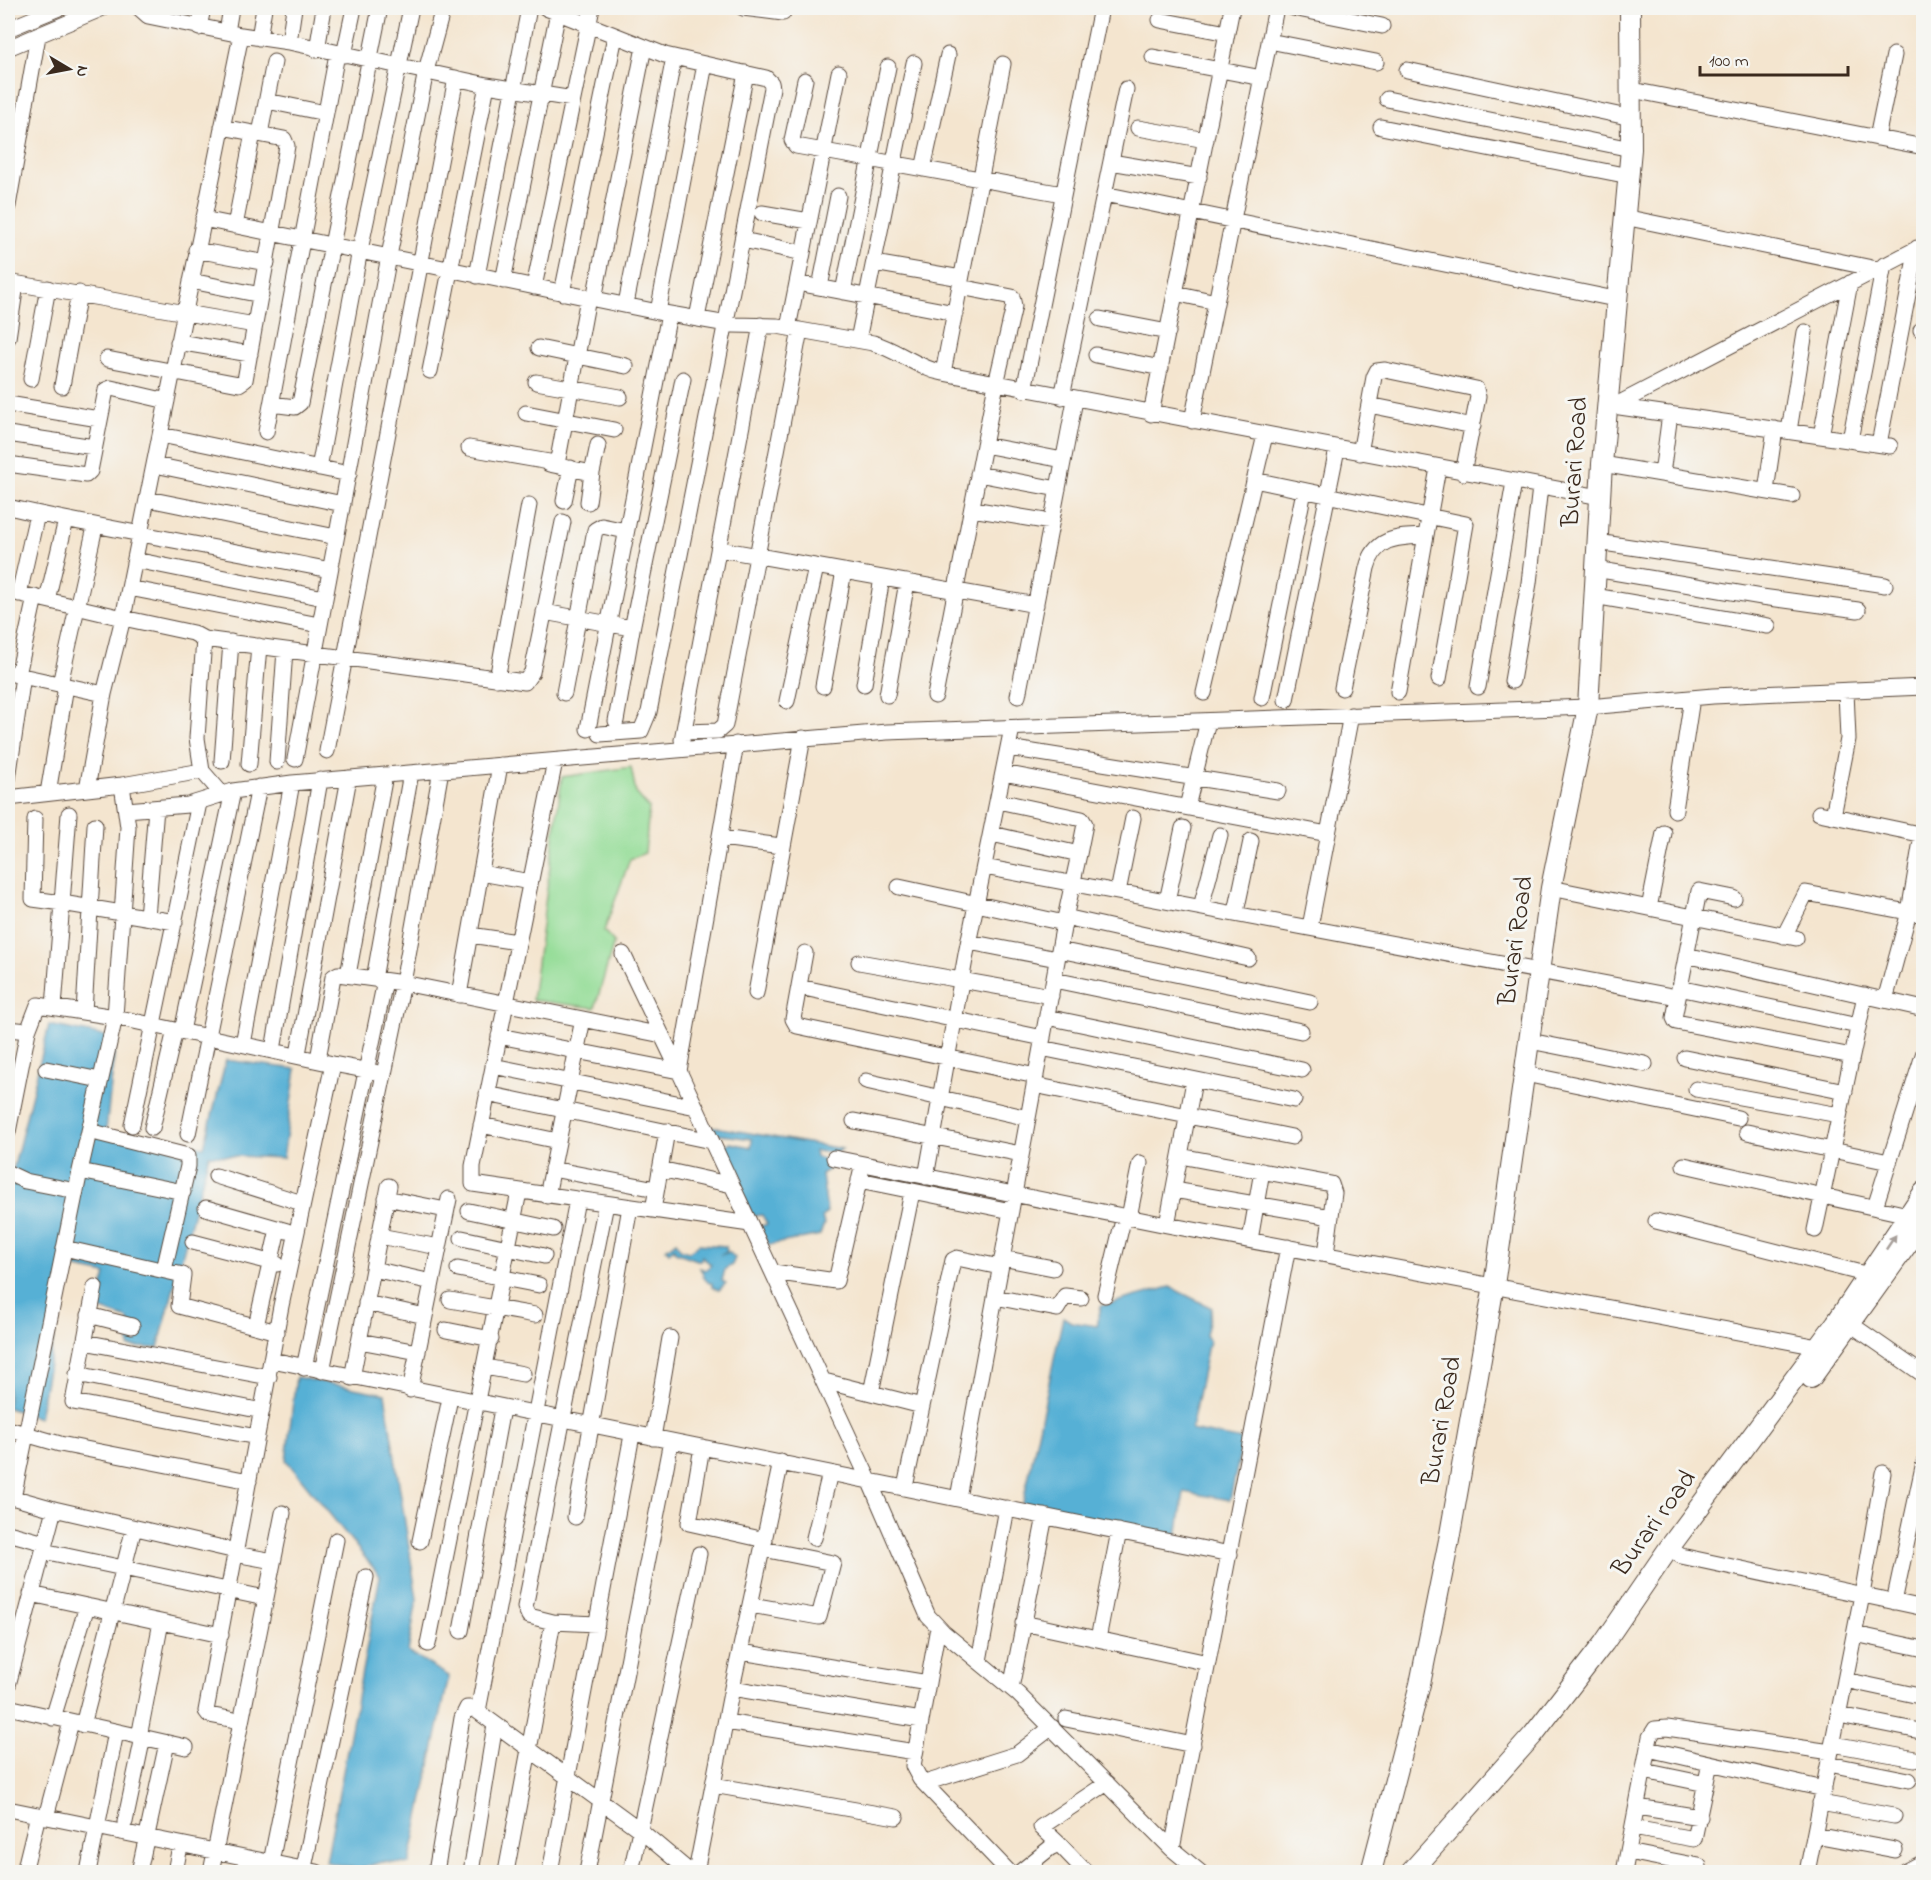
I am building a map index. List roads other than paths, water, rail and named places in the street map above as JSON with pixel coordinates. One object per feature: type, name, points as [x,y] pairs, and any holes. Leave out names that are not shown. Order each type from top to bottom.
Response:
[{"type":"main road","name":"Burari Road","points":[[1371,1872],[1436,1612],[1494,1285],[1551,888],[1588,700],[1599,497],[1610,405],[1615,299],[1631,148],[1630,8]]},
{"type":"main road","name":"Burari road","points":[[1824,1350],[1852,1325],[1916,1218],[1923,1192]]},
{"type":"main road","name":"Burari road","points":[[1427,1872],[1534,1753],[1675,1552],[1824,1350],[1869,1275],[1916,1218]]},
{"type":"main road","name":"Burari road","points":[[1411,1872],[1533,1735],[1675,1552]]},
{"type":"street","points":[[8,29],[33,13],[59,8]]},
{"type":"street","points":[[8,48],[103,8]]},
{"type":"street","points":[[139,8],[148,16],[200,28],[289,42],[340,55],[487,85],[573,99]]},
{"type":"street","points":[[200,28],[203,8]]},
{"type":"street","points":[[87,789],[104,694],[141,536],[222,127],[234,34],[231,8]]},
{"type":"street","points":[[259,38],[264,8]]},
{"type":"street","points":[[289,42],[294,8]]},
{"type":"street","points":[[317,50],[324,8]]},
{"type":"street","points":[[266,432],[325,113],[354,8]]},
{"type":"street","points":[[271,404],[295,407],[300,403],[380,8]]},
{"type":"street","points":[[320,468],[360,250],[411,8]]},
{"type":"street","points":[[295,759],[389,256],[426,71],[443,8]]},
{"type":"street","points":[[477,276],[530,8]]},
{"type":"street","points":[[743,8],[783,13]]},
{"type":"street","points":[[1024,390],[1101,8]]},
{"type":"street","points":[[1151,414],[1232,8]]},
{"type":"street","points":[[1192,421],[1276,8]]},
{"type":"street","points":[[1293,8],[1382,26]]},
{"type":"street","points":[[503,281],[542,94],[552,10],[588,17],[615,36],[674,57],[746,73],[769,80],[772,92],[728,324],[646,722],[637,732],[594,731],[608,623],[626,531],[705,64]]},
{"type":"street","points":[[534,287],[588,17]]},
{"type":"street","points":[[1160,20],[1227,33]]},
{"type":"street","points":[[8,206],[38,36]]},
{"type":"street","points":[[562,293],[615,36]]},
{"type":"street","points":[[1269,41],[1376,62]]},
{"type":"street","points":[[549,464],[558,459],[577,356],[644,47]]},
{"type":"street","points":[[923,169],[948,55]]},
{"type":"street","points":[[1878,138],[1894,55]]},
{"type":"street","points":[[626,304],[674,57]]},
{"type":"street","points":[[1153,57],[1262,78]]},
{"type":"street","points":[[236,226],[267,101],[274,62]]},
{"type":"street","points":[[858,340],[914,63]]},
{"type":"street","points":[[943,373],[1003,64]]},
{"type":"street","points":[[843,292],[888,67]]},
{"type":"street","points":[[1407,70],[1632,118]]},
{"type":"street","points":[[697,318],[746,73]]},
{"type":"street","points":[[126,810],[200,803],[227,792],[292,783],[555,761],[683,740],[718,731],[725,725],[758,556],[794,329],[797,283],[838,73]]},
{"type":"street","points":[[327,751],[456,78]]},
{"type":"street","points":[[804,80],[793,144],[823,152],[1063,194]]},
{"type":"street","points":[[430,371],[448,270],[487,85]]},
{"type":"street","points":[[1018,696],[1063,460],[1068,398],[1104,194],[1126,89]]},
{"type":"street","points":[[1632,90],[1923,147]]},
{"type":"street","points":[[1387,99],[1631,148]]},
{"type":"street","points":[[267,101],[325,113]]},
{"type":"street","points":[[106,359],[243,383],[261,296],[287,146],[284,139],[222,127]]},
{"type":"street","points":[[1381,127],[1629,176]]},
{"type":"street","points":[[1138,128],[1206,140]]},
{"type":"street","points":[[1111,162],[1199,177]]},
{"type":"street","points":[[1104,194],[1615,299]]},
{"type":"street","points":[[820,287],[838,196]]},
{"type":"street","points":[[762,213],[809,221]]},
{"type":"street","points":[[1624,217],[1880,267]]},
{"type":"street","points":[[203,219],[663,313],[728,324],[794,329],[858,340],[885,346],[922,368],[943,373],[1599,497]]},
{"type":"street","points":[[752,243],[803,253]]},
{"type":"street","points":[[1610,405],[1920,247]]},
{"type":"street","points":[[1610,405],[1884,445],[1920,247]]},
{"type":"street","points":[[196,250],[267,263]]},
{"type":"street","points":[[874,263],[961,283],[1007,296],[1014,302],[935,696]]},
{"type":"street","points":[[1850,440],[1880,267]]},
{"type":"street","points":[[190,281],[261,296]]},
{"type":"street","points":[[8,338],[12,283],[255,325]]},
{"type":"street","points":[[797,283],[955,313]]},
{"type":"street","points":[[1821,436],[1850,283]]},
{"type":"street","points":[[31,379],[48,288]]},
{"type":"street","points":[[62,386],[79,293]]},
{"type":"street","points":[[1175,293],[1216,302]]},
{"type":"street","points":[[1100,319],[1168,332]]},
{"type":"street","points":[[683,740],[761,325]]},
{"type":"street","points":[[1766,491],[1805,332]]},
{"type":"street","points":[[178,342],[250,354]]},
{"type":"street","points":[[538,348],[626,366]]},
{"type":"street","points":[[1096,356],[1161,368]]},
{"type":"street","points":[[1360,453],[1374,377],[1377,372],[1385,370],[1476,389],[1478,397],[1463,473]]},
{"type":"street","points":[[616,721],[633,624],[683,379]]},
{"type":"street","points":[[536,382],[620,397]]},
{"type":"street","points":[[8,464],[86,476],[94,447],[103,395],[111,388],[167,400]]},
{"type":"street","points":[[8,404],[99,419]]},
{"type":"street","points":[[1369,405],[1473,426]]},
{"type":"street","points":[[526,413],[614,430]]},
{"type":"street","points":[[1662,474],[1670,414]]},
{"type":"street","points":[[8,434],[94,447]]},
{"type":"street","points":[[161,435],[349,474]]},
{"type":"street","points":[[1204,693],[1265,435]]},
{"type":"street","points":[[588,502],[598,445]]},
{"type":"street","points":[[984,445],[1063,460]]},
{"type":"street","points":[[469,448],[592,473]]},
{"type":"street","points":[[1286,700],[1337,449]]},
{"type":"street","points":[[1602,464],[1792,496]]},
{"type":"street","points":[[155,465],[343,504]]},
{"type":"street","points":[[564,501],[571,468]]},
{"type":"street","points":[[1398,692],[1438,468]]},
{"type":"street","points":[[978,474],[1058,489]]},
{"type":"street","points":[[1254,480],[1464,522],[1467,528],[1439,679]]},
{"type":"street","points":[[1478,687],[1514,482]]},
{"type":"street","points":[[1512,681],[1529,583],[1540,487]]},
{"type":"street","points":[[1262,698],[1304,491]]},
{"type":"street","points":[[148,499],[336,537]]},
{"type":"street","points":[[497,679],[530,505]]},
{"type":"street","points":[[8,507],[141,536],[198,543],[330,570]]},
{"type":"street","points":[[972,509],[1051,522]]},
{"type":"street","points":[[37,514],[13,593],[192,633],[204,639],[518,682],[529,679],[563,522]]},
{"type":"street","points":[[8,779],[16,674],[66,520]]},
{"type":"street","points":[[564,693],[595,530],[602,526],[626,531]]},
{"type":"street","points":[[48,793],[76,608],[95,527]]},
{"type":"street","points":[[1342,688],[1369,557],[1378,545],[1391,538],[1426,536]]},
{"type":"street","points":[[1597,542],[1885,585]]},
{"type":"street","points":[[719,549],[1036,605]]},
{"type":"street","points":[[135,560],[324,598]]},
{"type":"street","points":[[787,701],[816,567]]},
{"type":"street","points":[[1595,569],[1762,597],[1858,610]]},
{"type":"street","points":[[823,686],[844,571]]},
{"type":"street","points":[[864,684],[882,578]]},
{"type":"street","points":[[887,695],[907,582]]},
{"type":"street","points":[[129,588],[319,625]]},
{"type":"street","points":[[1594,596],[1767,626]]},
{"type":"street","points":[[544,612],[626,627],[633,624]]},
{"type":"street","points":[[204,639],[198,738],[202,771],[227,792]]},
{"type":"street","points":[[222,761],[231,642]]},
{"type":"street","points":[[249,764],[259,646]]},
{"type":"street","points":[[277,762],[285,650]]},
{"type":"street","points":[[16,674],[104,694]]},
{"type":"street","points":[[683,740],[736,744],[887,732],[1351,715],[1588,700],[1692,698],[1923,687]]},
{"type":"street","points":[[1846,691],[1848,739],[1826,814],[1923,835],[1916,913],[1885,1000]]},
{"type":"street","points":[[1675,810],[1692,698]]},
{"type":"street","points":[[1310,927],[1351,715]]},
{"type":"street","points":[[1187,807],[1208,721]]},
{"type":"street","points":[[926,1177],[976,903],[1012,728]]},
{"type":"street","points":[[756,993],[781,846],[803,738]]},
{"type":"street","points":[[679,1071],[722,837],[736,744]]},
{"type":"street","points":[[1008,748],[1278,791]]},
{"type":"street","points":[[555,761],[471,1176],[473,1184],[750,1224]]},
{"type":"street","points":[[459,995],[500,765]]},
{"type":"street","points":[[322,1371],[403,983],[441,770]]},
{"type":"street","points":[[8,798],[122,785],[202,771]]},
{"type":"street","points":[[304,1368],[366,1070],[411,773]]},
{"type":"street","points":[[1003,773],[1328,834]]},
{"type":"street","points":[[348,975],[385,775]]},
{"type":"street","points":[[298,1054],[349,778]]},
{"type":"street","points":[[273,1050],[320,780]]},
{"type":"street","points":[[243,1044],[292,783]]},
{"type":"street","points":[[122,785],[128,827],[115,1017],[88,1131],[28,1435],[10,1497],[273,1562]]},
{"type":"street","points":[[188,1134],[210,1037],[259,787]]},
{"type":"street","points":[[152,1128],[178,1030],[227,792]]},
{"type":"street","points":[[958,1498],[1064,920],[1085,824],[1082,819],[998,801]]},
{"type":"street","points":[[132,1125],[200,803]]},
{"type":"street","points":[[147,916],[156,808]]},
{"type":"street","points":[[54,1007],[69,813]]},
{"type":"street","points":[[1118,892],[1133,818]]},
{"type":"street","points":[[35,819],[33,899],[175,922]]},
{"type":"street","points":[[84,1012],[95,825]]},
{"type":"street","points":[[1167,901],[1183,828]]},
{"type":"street","points":[[1649,908],[1664,833]]},
{"type":"street","points":[[992,834],[1079,854]]},
{"type":"street","points":[[1201,907],[1220,835]]},
{"type":"street","points":[[722,837],[781,846]]},
{"type":"street","points":[[1236,912],[1251,841]]},
{"type":"street","points":[[984,867],[1539,970],[1678,992],[1858,1026]]},
{"type":"street","points":[[481,873],[530,882]]},
{"type":"street","points":[[899,887],[1248,958]]},
{"type":"street","points":[[1551,888],[1790,937],[1806,893],[1916,913]]},
{"type":"street","points":[[1734,898],[1699,891],[1674,1018],[1680,1024],[1852,1056]]},
{"type":"street","points":[[470,934],[518,942]]},
{"type":"street","points":[[969,942],[1058,955],[1310,1002]]},
{"type":"street","points":[[805,953],[793,1019],[797,1026],[948,1057],[1188,1116],[1292,1137]]},
{"type":"street","points":[[623,954],[824,1381],[923,1608],[938,1627],[1011,1688],[1052,1727],[1194,1871]]},
{"type":"street","points":[[1686,955],[1923,1009]]},
{"type":"street","points":[[859,962],[1051,996]]},
{"type":"street","points":[[318,1059],[333,977],[338,974],[403,983],[662,1035]]},
{"type":"street","points":[[1054,980],[1301,1031]]},
{"type":"street","points":[[798,987],[954,1021],[1194,1081],[1294,1100]]},
{"type":"street","points":[[1815,1230],[1865,995]]},
{"type":"street","points":[[8,1132],[28,1031],[36,1007],[54,1007],[115,1017],[384,1073]]},
{"type":"street","points":[[1047,1017],[1302,1070]]},
{"type":"street","points":[[547,1196],[583,1019]]},
{"type":"street","points":[[8,1029],[28,1031]]},
{"type":"street","points":[[499,1036],[679,1071]]},
{"type":"street","points":[[1530,1041],[1645,1064]]},
{"type":"street","points":[[1875,1207],[1923,1052]]},
{"type":"street","points":[[1685,1058],[1845,1091]]},
{"type":"street","points":[[240,1721],[207,1714],[289,1267],[333,1064]]},
{"type":"street","points":[[493,1066],[696,1107]]},
{"type":"street","points":[[46,1069],[100,1080]]},
{"type":"street","points":[[1525,1074],[1738,1118]]},
{"type":"street","points":[[866,1081],[1028,1118]]},
{"type":"street","points":[[1167,1225],[1194,1081]]},
{"type":"street","points":[[1696,1089],[1839,1115]]},
{"type":"street","points":[[487,1094],[711,1141]]},
{"type":"street","points":[[854,1121],[1021,1154]]},
{"type":"street","points":[[481,1125],[558,1142]]},
{"type":"street","points":[[88,1131],[188,1156],[189,1166],[165,1270]]},
{"type":"street","points":[[653,1210],[667,1131]]},
{"type":"street","points":[[1747,1132],[1832,1148],[1889,1162]]},
{"type":"street","points":[[1180,1156],[1331,1184],[1334,1193],[1326,1254]]},
{"type":"street","points":[[834,1158],[1167,1225],[1494,1285],[1824,1350]]},
{"type":"street","points":[[1105,1295],[1140,1163]]},
{"type":"street","points":[[773,1272],[836,1281],[863,1164]]},
{"type":"street","points":[[1684,1165],[1823,1194],[1916,1218]]},
{"type":"street","points":[[552,1169],[657,1189]]},
{"type":"street","points":[[660,1169],[732,1185]]},
{"type":"street","points":[[80,1171],[183,1192]]},
{"type":"street","points":[[1250,1240],[1262,1171]]},
{"type":"street","points":[[8,1173],[25,1181],[76,1191]]},
{"type":"street","points":[[216,1176],[302,1203]]},
{"type":"street","points":[[859,1180],[1011,1211]]},
{"type":"street","points":[[1174,1190],[1331,1217]]},
{"type":"street","points":[[352,1378],[387,1192],[447,1204],[410,1390]]},
{"type":"street","points":[[428,1644],[519,1192]]},
{"type":"street","points":[[871,1393],[912,1192]]},
{"type":"street","points":[[478,1711],[537,1416],[577,1200]]},
{"type":"street","points":[[597,1624],[554,1622],[529,1616],[525,1607],[606,1204]]},
{"type":"street","points":[[575,1517],[630,1207]]},
{"type":"street","points":[[206,1208],[296,1234]]},
{"type":"street","points":[[468,1211],[553,1229]]},
{"type":"street","points":[[1656,1221],[1869,1275]]},
{"type":"street","points":[[256,1326],[278,1229]]},
{"type":"street","points":[[379,1236],[439,1247]]},
{"type":"street","points":[[462,1238],[544,1256]]},
{"type":"street","points":[[193,1242],[289,1267]]},
{"type":"street","points":[[1172,1849],[1288,1247]]},
{"type":"street","points":[[64,1248],[183,1275],[179,1306],[277,1332]]},
{"type":"street","points":[[905,1487],[953,1260],[957,1258],[1053,1268]]},
{"type":"street","points":[[373,1269],[432,1282]]},
{"type":"street","points":[[458,1269],[539,1285]]},
{"type":"street","points":[[95,1287],[72,1398],[75,1403],[257,1437]]},
{"type":"street","points":[[995,1298],[1057,1309],[1065,1296],[1081,1298]]},
{"type":"street","points":[[450,1300],[535,1315]]},
{"type":"street","points":[[366,1304],[425,1316]]},
{"type":"street","points":[[89,1315],[132,1326]]},
{"type":"street","points":[[1852,1325],[1923,1376]]},
{"type":"street","points":[[446,1330],[490,1339]]},
{"type":"street","points":[[653,1438],[670,1338]]},
{"type":"street","points":[[359,1341],[418,1352]]},
{"type":"street","points":[[84,1342],[269,1377]]},
{"type":"street","points":[[272,1360],[537,1416],[781,1462],[1230,1554]]},
{"type":"street","points":[[485,1367],[523,1374]]},
{"type":"street","points":[[77,1374],[262,1411]]},
{"type":"street","points":[[824,1381],[922,1406]]},
{"type":"street","points":[[420,1541],[450,1398]]},
{"type":"street","points":[[461,1631],[502,1408]]},
{"type":"street","points":[[8,1429],[60,1444],[249,1481]]},
{"type":"street","points":[[550,1872],[632,1435]]},
{"type":"street","points":[[587,1872],[671,1441]]},
{"type":"street","points":[[702,1447],[689,1523],[695,1527],[833,1563],[819,1617],[751,1605]]},
{"type":"street","points":[[1894,1602],[1923,1461]]},
{"type":"street","points":[[696,1872],[732,1688],[781,1462]]},
{"type":"street","points":[[814,1538],[830,1473]]},
{"type":"street","points":[[1807,1872],[1855,1634],[1883,1473]]},
{"type":"street","points":[[979,1661],[1007,1508]]},
{"type":"street","points":[[8,1685],[54,1509]]},
{"type":"street","points":[[211,1872],[283,1513]]},
{"type":"street","points":[[1011,1688],[1045,1516]]},
{"type":"street","points":[[24,1872],[42,1816],[77,1723],[112,1611],[134,1528]]},
{"type":"street","points":[[1098,1639],[1119,1531]]},
{"type":"street","points":[[8,1533],[44,1547],[123,1568],[265,1598]]},
{"type":"street","points":[[269,1868],[336,1540]]},
{"type":"street","points":[[1675,1552],[1923,1608]]},
{"type":"street","points":[[631,1872],[699,1554]]},
{"type":"street","points":[[8,1809],[180,1846],[269,1868],[308,1872],[366,1577]]},
{"type":"street","points":[[31,1594],[221,1635]]},
{"type":"street","points":[[53,1718],[87,1606]]},
{"type":"street","points":[[125,1822],[161,1622]]},
{"type":"street","points":[[506,1872],[554,1622]]},
{"type":"street","points":[[1023,1623],[1208,1663]]},
{"type":"street","points":[[938,1627],[913,1766],[925,1783],[1009,1872]]},
{"type":"street","points":[[1855,1634],[1923,1649]]},
{"type":"street","points":[[741,1652],[928,1683]]},
{"type":"street","points":[[1845,1680],[1923,1697]]},
{"type":"street","points":[[732,1688],[921,1720]]},
{"type":"street","points":[[8,1707],[186,1747]]},
{"type":"street","points":[[436,1872],[462,1718],[468,1708],[478,1711],[528,1750],[600,1799],[690,1872]]},
{"type":"street","points":[[1839,1714],[1920,1731]]},
{"type":"street","points":[[1066,1719],[1193,1745]]},
{"type":"street","points":[[726,1722],[915,1752]]},
{"type":"street","points":[[471,1872],[495,1725]]},
{"type":"street","points":[[925,1783],[1017,1754],[1052,1727]]},
{"type":"street","points":[[1624,1872],[1648,1749],[1653,1732],[1660,1727],[1831,1753],[1915,1759]]},
{"type":"street","points":[[88,1872],[116,1732]]},
{"type":"street","points":[[139,1872],[167,1743]]},
{"type":"street","points":[[1648,1749],[1710,1763],[1894,1816]]},
{"type":"street","points":[[1831,1753],[1909,1780]]},
{"type":"street","points":[[1633,1828],[1694,1839],[1710,1763]]},
{"type":"street","points":[[1644,1772],[1706,1784]]},
{"type":"street","points":[[1086,1872],[1041,1827],[1107,1784]]},
{"type":"street","points":[[713,1785],[896,1817]]},
{"type":"street","points":[[1637,1807],[1700,1817]]},
{"type":"street","points":[[1815,1835],[1895,1850]]},
{"type":"street","points":[[1020,1872],[1050,1848],[1059,1844]]},
{"type":"street","points":[[175,1872],[180,1846]]},
{"type":"street","points":[[1628,1852],[1699,1866]]},
{"type":"street","points":[[1905,1872],[1923,1862]]},
{"type":"water","points":[[49,1025],[116,1038],[106,1131],[204,1147],[226,1060],[296,1069],[283,1158],[209,1155],[158,1348],[129,1347],[128,1319],[96,1308],[106,1274],[67,1266],[39,1418],[8,1408],[8,1177],[12,1174]]},
{"type":"water","points":[[709,1126],[842,1149],[836,1153],[815,1151],[816,1157],[832,1162],[830,1169],[822,1174],[827,1212],[822,1217],[824,1224],[820,1235],[769,1245],[759,1227],[767,1224],[762,1215],[753,1216],[719,1146],[731,1143],[751,1147],[752,1139],[715,1134]]},
{"type":"water","points":[[676,1241],[680,1249],[688,1252],[699,1244],[726,1246],[727,1252],[720,1255],[729,1252],[735,1258],[732,1265],[725,1269],[722,1281],[726,1283],[719,1290],[712,1287],[712,1283],[702,1276],[704,1275],[700,1268],[705,1270],[711,1265],[702,1256],[700,1261],[675,1252],[674,1248],[669,1252],[666,1249]]},
{"type":"water","points":[[1170,1287],[1212,1308],[1206,1335],[1209,1340],[1191,1430],[1243,1440],[1230,1500],[1184,1492],[1177,1537],[1022,1507],[1063,1317],[1071,1322],[1097,1326],[1101,1306]]},
{"type":"water","points":[[296,1377],[385,1394],[417,1599],[408,1652],[449,1676],[409,1864],[381,1862],[359,1869],[326,1862],[380,1576],[286,1460]]}]
